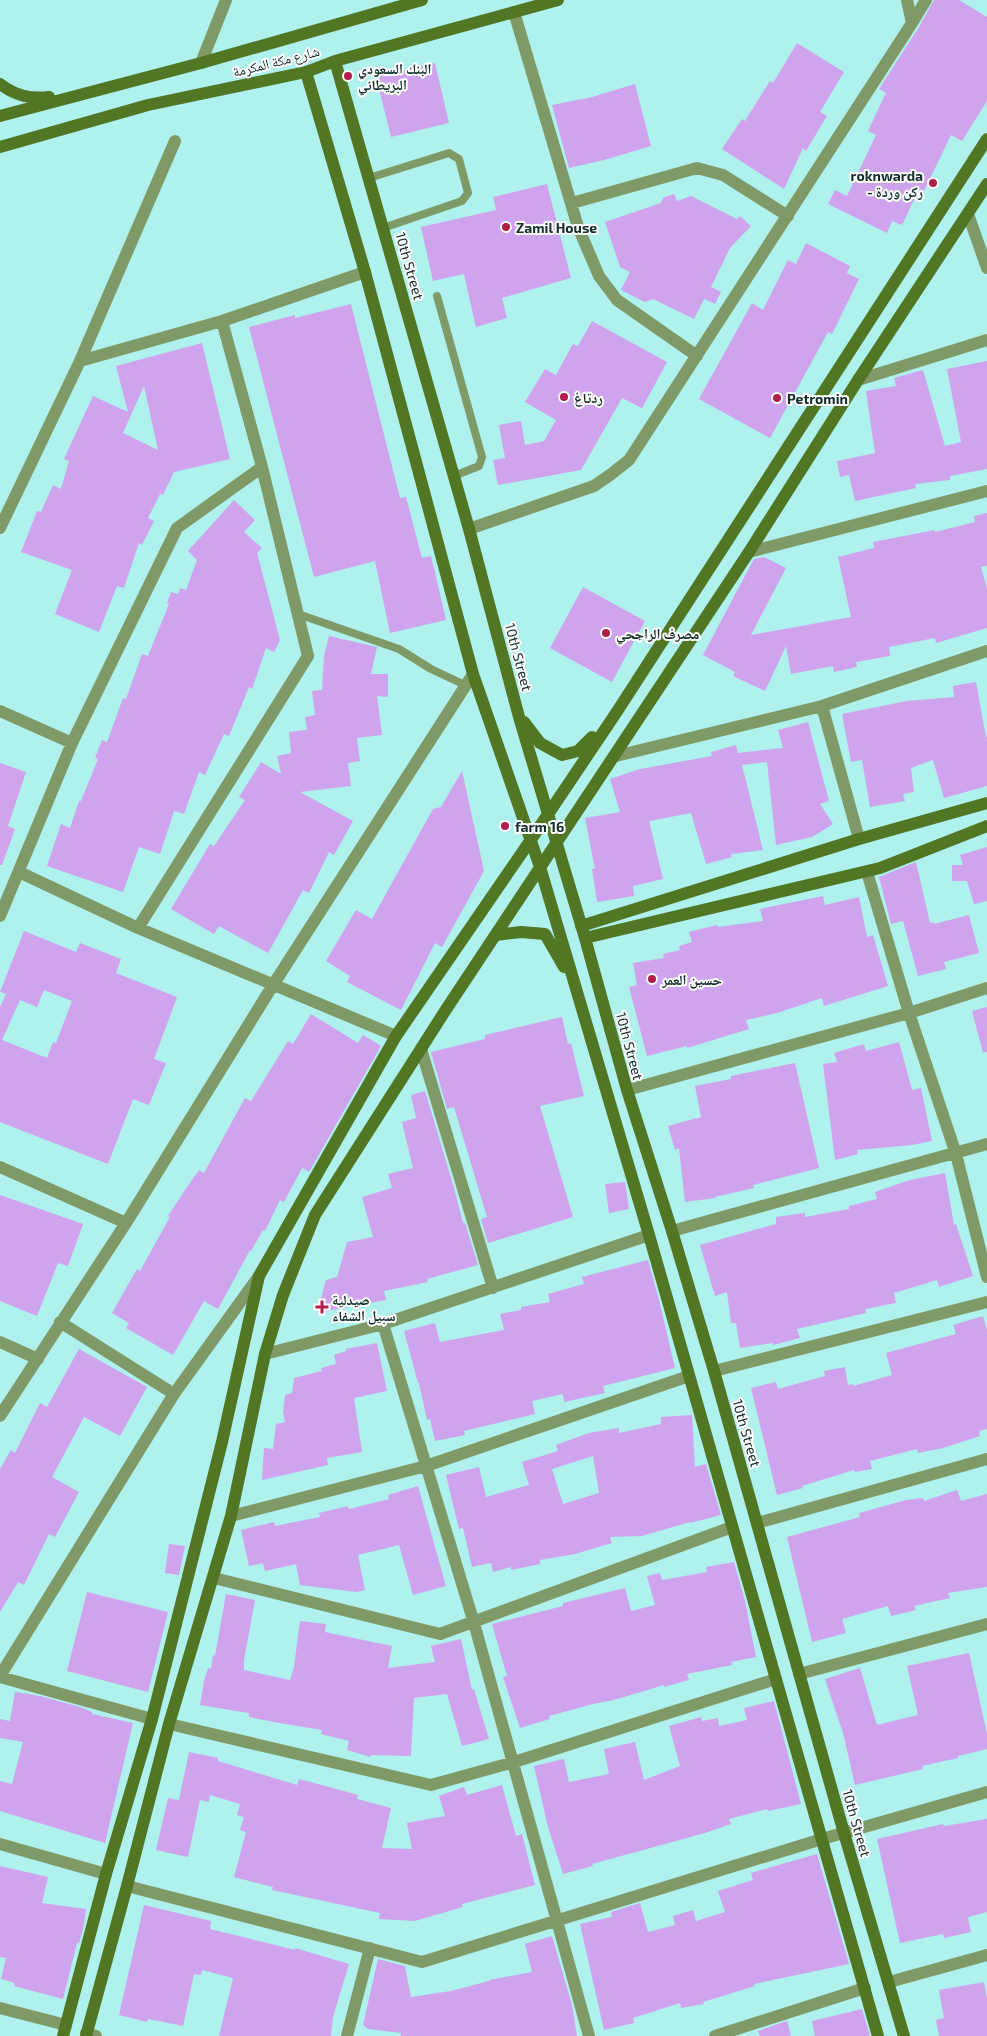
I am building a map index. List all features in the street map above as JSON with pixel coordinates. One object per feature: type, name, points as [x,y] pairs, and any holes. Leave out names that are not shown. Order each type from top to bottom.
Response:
[{"type":"main road","name":"شارع مكة المكرمة","points":[[0,116],[202,63],[422,0]]},
{"type":"main road","name":"شارع مكة المكرمة","points":[[0,147],[148,105],[306,72],[335,61],[558,0]]},
{"type":"main road","name":"10th Street","points":[[335,61],[454,476],[519,717],[583,932],[627,1090],[714,1371],[844,1833],[904,2036]]},
{"type":"main road","points":[[306,72],[365,272],[473,674],[540,867],[649,1235],[878,2036]]},
{"type":"main road","points":[[0,84],[22,96],[34,98],[84,93]]},
{"type":"main road","points":[[64,2030],[106,1874],[152,1719],[222,1442],[260,1276],[396,1036],[618,710],[987,139]]},
{"type":"main road","points":[[89,2035],[169,1724],[231,1516],[265,1354],[283,1296],[315,1215],[540,867],[616,756],[750,552],[858,380],[987,184]]},
{"type":"main road","points":[[519,717],[540,743],[562,755],[578,751],[618,710]]},
{"type":"main road","points":[[583,932],[859,839],[987,803]]},
{"type":"main road","points":[[583,932],[866,872],[987,826]]},
{"type":"main road","points":[[496,935],[521,932],[545,934],[575,986]]},
{"type":"street","points":[[202,63],[226,0]]},
{"type":"street","points":[[907,0],[912,23]]},
{"type":"street","points":[[469,530],[594,486],[629,460],[926,0]]},
{"type":"street","points":[[514,12],[578,227],[599,276],[617,300],[697,356]]},
{"type":"street","points":[[0,528],[80,361],[175,141]]},
{"type":"street","points":[[572,203],[697,168],[723,175],[788,216]]},
{"type":"street","points":[[968,214],[987,268]]},
{"type":"street","points":[[80,361],[222,321],[365,272]]},
{"type":"street","points":[[138,928],[308,656],[262,466],[222,321]]},
{"type":"street","points":[[858,380],[987,340]]},
{"type":"street","points":[[0,916],[72,743],[177,528],[262,466]]},
{"type":"street","points":[[750,552],[987,491]]},
{"type":"street","points":[[616,756],[822,706],[987,651]]},
{"type":"street","points":[[0,1416],[126,1223],[273,985],[473,674]]},
{"type":"street","points":[[822,706],[859,839]]},
{"type":"street","points":[[0,711],[72,743]]},
{"type":"street","points":[[19,872],[138,928],[396,1036]]},
{"type":"street","points":[[866,872],[908,1013],[956,1154],[987,1277]]},
{"type":"street","points":[[627,1090],[908,1013],[987,988]]},
{"type":"street","points":[[421,1049],[493,1288]]},
{"type":"street","points":[[672,1231],[987,1144]]},
{"type":"street","points":[[0,1167],[126,1223]]},
{"type":"street","points":[[265,1354],[383,1324],[649,1235]]},
{"type":"street","points":[[152,1719],[0,1677],[174,1394],[260,1276]]},
{"type":"street","points":[[714,1371],[987,1302]]},
{"type":"street","points":[[60,1322],[174,1394]]},
{"type":"street","points":[[383,1324],[474,1623],[589,2036]]},
{"type":"street","points":[[0,1342],[38,1359]]},
{"type":"street","points":[[231,1516],[426,1466],[689,1376]]},
{"type":"street","points":[[757,1523],[987,1459]]},
{"type":"street","points":[[214,1578],[440,1634],[732,1527]]},
{"type":"street","points":[[799,1674],[987,1624]]},
{"type":"street","points":[[169,1724],[431,1785],[514,1762],[776,1679]]},
{"type":"street","points":[[127,1886],[422,1962],[822,1839],[987,1792]]},
{"type":"street","points":[[0,1844],[106,1874]]},
{"type":"street","points":[[347,2036],[370,1948]]},
{"type":"street","points":[[889,1982],[987,1955]]},
{"type":"street","points":[[716,2036],[864,1988]]},
{"type":"street","points":[[0,2008],[64,2030]]},
{"type":"lane","points":[[369,178],[449,153],[459,159],[468,187],[468,193],[462,201],[383,228]]},
{"type":"lane","points":[[437,296],[482,457],[479,466],[454,476]]},
{"type":"lane","points":[[298,614],[398,649],[431,669],[466,685]]},
{"type":"building","points":[[934,0],[959,0],[987,17],[987,101],[962,141],[951,135],[924,191],[919,189],[902,225],[892,221],[887,233],[828,204],[835,190],[847,196],[876,135],[868,131],[886,93],[879,89]]},
{"type":"building","points":[[797,43],[844,72],[820,112],[827,116],[806,151],[803,148],[784,189],[722,149],[742,119],[745,121],[770,81],[773,83]]},
{"type":"building","points":[[435,63],[449,123],[391,137],[376,77]]},
{"type":"building","points":[[635,84],[651,146],[569,168],[552,105],[592,97]]},
{"type":"building","points":[[547,184],[571,278],[502,298],[507,318],[476,327],[464,274],[433,281],[421,227],[496,210],[493,197]]},
{"type":"building","points":[[674,194],[677,201],[691,196],[737,219],[740,216],[751,226],[730,248],[711,287],[721,292],[715,304],[704,299],[694,319],[653,299],[645,302],[621,290],[630,272],[620,267],[605,222],[661,203],[663,198]]},
{"type":"building","points":[[806,243],[850,266],[847,273],[859,279],[832,334],[828,332],[770,438],[699,399],[752,303],[763,310],[788,260],[796,264]]},
{"type":"building","points":[[351,304],[400,498],[406,497],[422,558],[431,556],[446,620],[390,633],[375,561],[314,577],[249,327],[295,315],[295,318]]},
{"type":"building","points":[[592,321],[667,362],[642,408],[622,398],[581,470],[498,485],[493,460],[505,458],[499,425],[521,421],[525,445],[544,441],[556,420],[525,402],[545,369],[556,375],[573,344],[578,346]]},
{"type":"building","points":[[202,343],[230,459],[174,472],[163,495],[160,494],[148,518],[154,521],[142,545],[139,543],[124,588],[117,586],[99,632],[55,614],[72,570],[21,552],[37,511],[41,512],[53,485],[61,489],[69,461],[64,459],[93,396],[128,412],[116,366]],"holes":[[[144,386],[158,450],[123,433]]]},
{"type":"building","points":[[987,361],[987,469],[950,476],[950,480],[915,484],[916,488],[855,501],[849,475],[840,477],[837,461],[875,453],[866,391],[896,386],[894,378],[923,370],[945,446],[961,442],[947,369]]},
{"type":"building","points":[[234,500],[255,520],[244,532],[262,548],[257,553],[280,640],[274,652],[266,648],[252,689],[249,687],[229,736],[224,734],[205,775],[199,772],[184,814],[174,811],[160,854],[139,847],[123,892],[47,866],[61,824],[70,828],[79,801],[81,801],[98,759],[95,758],[102,740],[107,742],[123,698],[126,699],[142,654],[148,656],[169,604],[167,603],[171,592],[178,594],[180,588],[186,590],[197,560],[188,551]]},
{"type":"building","points":[[987,513],[987,566],[981,567],[987,588],[987,628],[936,643],[935,638],[889,647],[890,656],[856,662],[857,667],[834,672],[833,666],[791,674],[786,646],[765,691],[733,676],[735,672],[703,655],[754,559],[764,557],[786,568],[751,635],[851,617],[838,557],[874,548],[873,542],[935,530],[935,532],[975,522],[974,516]]},
{"type":"building","points":[[583,587],[645,621],[612,682],[550,648]]},
{"type":"building","points":[[329,636],[377,647],[371,674],[388,674],[388,697],[377,696],[382,735],[357,738],[360,761],[348,763],[351,786],[300,792],[353,821],[334,855],[329,852],[309,893],[303,890],[268,953],[219,926],[214,934],[171,909],[210,844],[214,846],[245,800],[239,797],[261,762],[281,774],[277,756],[291,753],[289,732],[307,730],[305,717],[315,715],[312,691],[322,690],[324,656]]},
{"type":"building","points":[[976,682],[987,736],[987,786],[944,798],[933,760],[911,768],[914,792],[903,794],[905,801],[870,807],[862,760],[851,762],[842,714],[907,701],[954,697],[953,686]]},
{"type":"building","points":[[808,722],[829,801],[820,804],[833,824],[812,837],[776,845],[767,762],[742,765],[763,850],[731,854],[732,857],[706,864],[691,813],[649,821],[663,879],[633,886],[634,896],[597,902],[592,869],[595,869],[585,818],[620,812],[610,779],[640,769],[712,756],[711,752],[736,745],[738,753],[783,748],[778,730]]},
{"type":"building","points":[[0,763],[26,772],[8,826],[15,829],[2,865],[0,865]]},
{"type":"building","points":[[462,771],[484,871],[442,947],[435,943],[401,1010],[347,982],[350,976],[326,961],[356,910],[372,919],[433,809],[441,807]]},
{"type":"building","points":[[987,847],[987,901],[974,904],[967,881],[952,881],[952,865],[963,865],[960,855]]},
{"type":"building","points":[[916,862],[930,923],[934,922],[934,924],[969,915],[979,953],[944,962],[946,969],[918,976],[903,921],[891,924],[879,877]]},
{"type":"building","points":[[823,896],[825,905],[859,897],[867,937],[873,935],[888,986],[824,1006],[822,998],[777,1013],[746,1020],[749,1029],[687,1048],[687,1046],[647,1056],[629,987],[637,985],[633,963],[664,958],[663,954],[680,950],[679,946],[692,942],[689,932],[717,925],[718,927],[763,921],[760,909]]},
{"type":"building","points":[[24,931],[76,952],[80,943],[121,959],[116,973],[177,997],[154,1059],[166,1063],[149,1105],[133,1099],[108,1164],[0,1122],[0,1007],[6,994],[0,992]],"holes":[[[44,990],[72,1001],[56,1043],[53,1042],[47,1058],[2,1040],[20,1000],[37,1007]]]},
{"type":"building","points":[[987,1007],[987,1052],[983,1053],[972,1011]]},
{"type":"building","points":[[311,1014],[358,1043],[363,1035],[381,1046],[309,1172],[302,1168],[284,1202],[280,1200],[265,1231],[263,1230],[250,1250],[218,1309],[204,1301],[173,1355],[126,1328],[129,1323],[112,1313],[137,1269],[140,1271],[170,1217],[168,1216],[185,1190],[199,1170],[204,1173],[245,1098],[251,1101],[288,1041],[293,1044]]},
{"type":"building","points":[[562,1017],[568,1044],[571,1043],[584,1096],[540,1106],[573,1217],[488,1243],[481,1219],[487,1217],[454,1107],[447,1109],[431,1052],[485,1039],[485,1035]]},
{"type":"building","points":[[899,1042],[912,1090],[921,1088],[932,1141],[912,1145],[857,1150],[858,1154],[835,1160],[823,1064],[837,1062],[834,1053],[864,1044],[866,1051]]},
{"type":"building","points":[[795,1063],[819,1168],[753,1185],[754,1188],[715,1198],[685,1202],[679,1148],[675,1150],[668,1126],[701,1117],[695,1086],[731,1079],[731,1076]]},
{"type":"building","points":[[425,1091],[463,1223],[465,1223],[478,1265],[427,1279],[428,1282],[384,1291],[386,1300],[322,1312],[320,1301],[326,1280],[337,1277],[347,1242],[373,1237],[362,1197],[392,1188],[388,1174],[413,1168],[402,1122],[416,1118],[411,1095]]},
{"type":"building","points":[[945,1173],[954,1225],[956,1224],[973,1276],[939,1287],[937,1280],[894,1293],[896,1303],[865,1309],[866,1313],[797,1329],[800,1338],[773,1345],[773,1343],[740,1348],[736,1323],[731,1323],[727,1292],[715,1296],[700,1245],[776,1224],[776,1217],[805,1213],[805,1217],[849,1209],[849,1206],[877,1199],[875,1192],[910,1180]]},
{"type":"building","points":[[625,1182],[629,1209],[609,1213],[605,1184]]},
{"type":"building","points":[[0,1195],[83,1224],[68,1266],[58,1263],[37,1316],[0,1301]]},
{"type":"building","points":[[648,1260],[675,1368],[603,1386],[605,1393],[564,1402],[563,1394],[532,1401],[535,1414],[464,1431],[465,1435],[435,1441],[430,1419],[427,1420],[419,1383],[404,1331],[435,1323],[440,1342],[504,1330],[500,1314],[521,1310],[521,1307],[550,1302],[548,1294],[584,1284],[582,1277]]},
{"type":"building","points":[[983,1316],[987,1330],[987,1429],[979,1431],[980,1436],[943,1448],[918,1453],[917,1449],[870,1461],[872,1469],[855,1472],[854,1470],[777,1495],[751,1388],[776,1382],[778,1389],[825,1376],[824,1371],[845,1367],[848,1385],[853,1384],[853,1386],[892,1375],[886,1353],[956,1334],[953,1325]]},
{"type":"building","points":[[377,1343],[387,1391],[354,1398],[362,1452],[327,1458],[328,1465],[262,1480],[264,1448],[273,1449],[276,1424],[285,1422],[283,1412],[285,1395],[292,1393],[294,1378],[322,1371],[321,1368],[336,1364],[334,1355],[346,1351],[346,1349]]},
{"type":"building","points":[[79,1349],[147,1387],[120,1436],[84,1417],[52,1477],[79,1492],[55,1537],[49,1534],[24,1585],[18,1582],[0,1612],[0,1469],[11,1450],[15,1453],[40,1403],[47,1407]]},
{"type":"building","points":[[692,1415],[695,1467],[706,1464],[721,1515],[642,1536],[610,1537],[612,1543],[575,1554],[540,1560],[540,1564],[511,1570],[511,1567],[493,1572],[491,1563],[472,1567],[463,1528],[459,1529],[446,1475],[479,1467],[486,1497],[529,1485],[522,1462],[558,1451],[556,1445],[589,1433],[619,1428],[619,1433],[661,1424],[661,1417]],"holes":[[[593,1456],[599,1493],[563,1504],[552,1469]]]},
{"type":"building","points":[[418,1486],[446,1586],[413,1595],[399,1545],[358,1555],[365,1590],[357,1592],[300,1585],[296,1564],[265,1571],[263,1563],[249,1566],[241,1530],[274,1522],[275,1526],[320,1517],[319,1513],[348,1506],[349,1509],[389,1499],[388,1495]]},
{"type":"building","points":[[957,1490],[961,1501],[987,1494],[987,1587],[948,1593],[950,1598],[914,1606],[916,1610],[891,1616],[888,1606],[842,1619],[846,1633],[812,1642],[787,1537],[860,1517],[859,1513],[906,1500],[923,1498],[924,1501]]},
{"type":"building","points":[[169,1544],[185,1546],[179,1575],[165,1573]]},
{"type":"building","points":[[734,1562],[745,1601],[756,1657],[731,1662],[732,1665],[687,1674],[689,1680],[549,1716],[550,1719],[520,1728],[503,1677],[507,1676],[492,1624],[563,1606],[563,1603],[625,1588],[631,1611],[655,1605],[647,1576],[660,1573],[662,1580],[707,1572],[706,1567]]},
{"type":"building","points":[[87,1592],[168,1612],[148,1692],[67,1671]]},
{"type":"building","points":[[226,1594],[255,1600],[244,1660],[244,1670],[290,1680],[294,1667],[300,1621],[326,1624],[325,1632],[392,1646],[388,1668],[435,1662],[431,1646],[461,1639],[472,1690],[474,1689],[489,1739],[462,1746],[447,1694],[414,1698],[411,1756],[371,1755],[371,1757],[347,1750],[349,1741],[321,1734],[322,1730],[249,1717],[249,1713],[200,1705],[204,1681],[208,1668],[211,1669],[213,1655],[215,1656]]},
{"type":"building","points":[[969,1653],[987,1734],[987,1749],[922,1766],[923,1769],[855,1785],[843,1733],[825,1679],[860,1668],[877,1725],[918,1715],[907,1666]]},
{"type":"building","points":[[15,1692],[40,1696],[80,1707],[92,1712],[92,1714],[133,1723],[105,1843],[0,1811],[0,1781],[12,1784],[23,1742],[0,1738],[0,1719],[10,1721]]},
{"type":"building","points":[[774,1701],[801,1804],[768,1811],[767,1809],[729,1819],[731,1824],[705,1833],[592,1864],[593,1866],[563,1874],[548,1827],[534,1766],[564,1759],[569,1782],[609,1774],[604,1749],[635,1742],[644,1780],[680,1766],[669,1726],[701,1717],[702,1721],[718,1718],[719,1726],[747,1720],[744,1708]]},
{"type":"building","points":[[189,1752],[218,1758],[218,1761],[297,1785],[299,1779],[358,1795],[357,1799],[391,1808],[382,1848],[412,1849],[407,1823],[445,1816],[439,1796],[464,1787],[467,1795],[502,1785],[516,1836],[522,1834],[535,1885],[462,1904],[463,1907],[415,1921],[379,1919],[380,1913],[272,1890],[273,1887],[234,1877],[246,1832],[240,1830],[244,1817],[237,1815],[240,1804],[210,1795],[209,1802],[200,1800],[188,1857],[156,1850],[168,1798],[179,1800]]},
{"type":"building","points":[[987,1819],[987,1912],[968,1917],[971,1932],[944,1938],[943,1934],[900,1943],[877,1839],[943,1824],[944,1826]]},
{"type":"building","points":[[817,1854],[849,1964],[754,1984],[755,1986],[703,2002],[704,2004],[681,2008],[680,2003],[633,2018],[634,2023],[604,2030],[580,1924],[612,1917],[611,1912],[640,1903],[648,1932],[675,1925],[673,1916],[693,1910],[696,1921],[725,1912],[718,1891],[753,1880],[751,1873]]},
{"type":"building","points":[[0,1866],[48,1877],[42,1903],[86,1909],[83,1930],[79,1943],[77,1943],[63,1999],[14,1986],[15,1983],[1,1979],[6,1958],[0,1957]]},
{"type":"building","points":[[144,1905],[211,1921],[210,1929],[295,1950],[295,1948],[349,1964],[333,2017],[331,2036],[219,2036],[233,1978],[202,1970],[201,1975],[194,1974],[183,2026],[148,2019],[147,2022],[119,2015]]},
{"type":"building","points":[[552,1936],[572,2005],[577,2036],[401,2036],[401,2033],[368,2029],[363,2025],[378,1959],[405,1966],[411,1997],[451,1991],[489,1980],[532,1972],[525,1944]]},
{"type":"building","points":[[984,1982],[987,1999],[987,2036],[939,2036],[936,2020],[944,2018],[939,1990]]},
{"type":"building","points":[[862,2009],[870,2036],[815,2036],[812,2021]]},
{"type":"building","points":[[787,2021],[791,2036],[760,2036],[758,2031]]},
{"type":"place","name":"البنك السعودي البريطاني","points":[[348,76]]},
{"type":"place","name":"roknwarda - ركن وردة","points":[[933,183]]},
{"type":"place","name":"Zamil House","points":[[506,227]]},
{"type":"place","name":"ردتاغ","points":[[564,397]]},
{"type":"place","name":"Petromin","points":[[777,398]]},
{"type":"place","name":"مصرف الراجحي","points":[[606,633]]},
{"type":"place","name":"farm 16","points":[[505,826]]},
{"type":"place","name":"حسين العمر","points":[[652,979]]},
{"type":"place","name":"صيدلية سبيل الشفاء","points":[[322,1307]]}]
